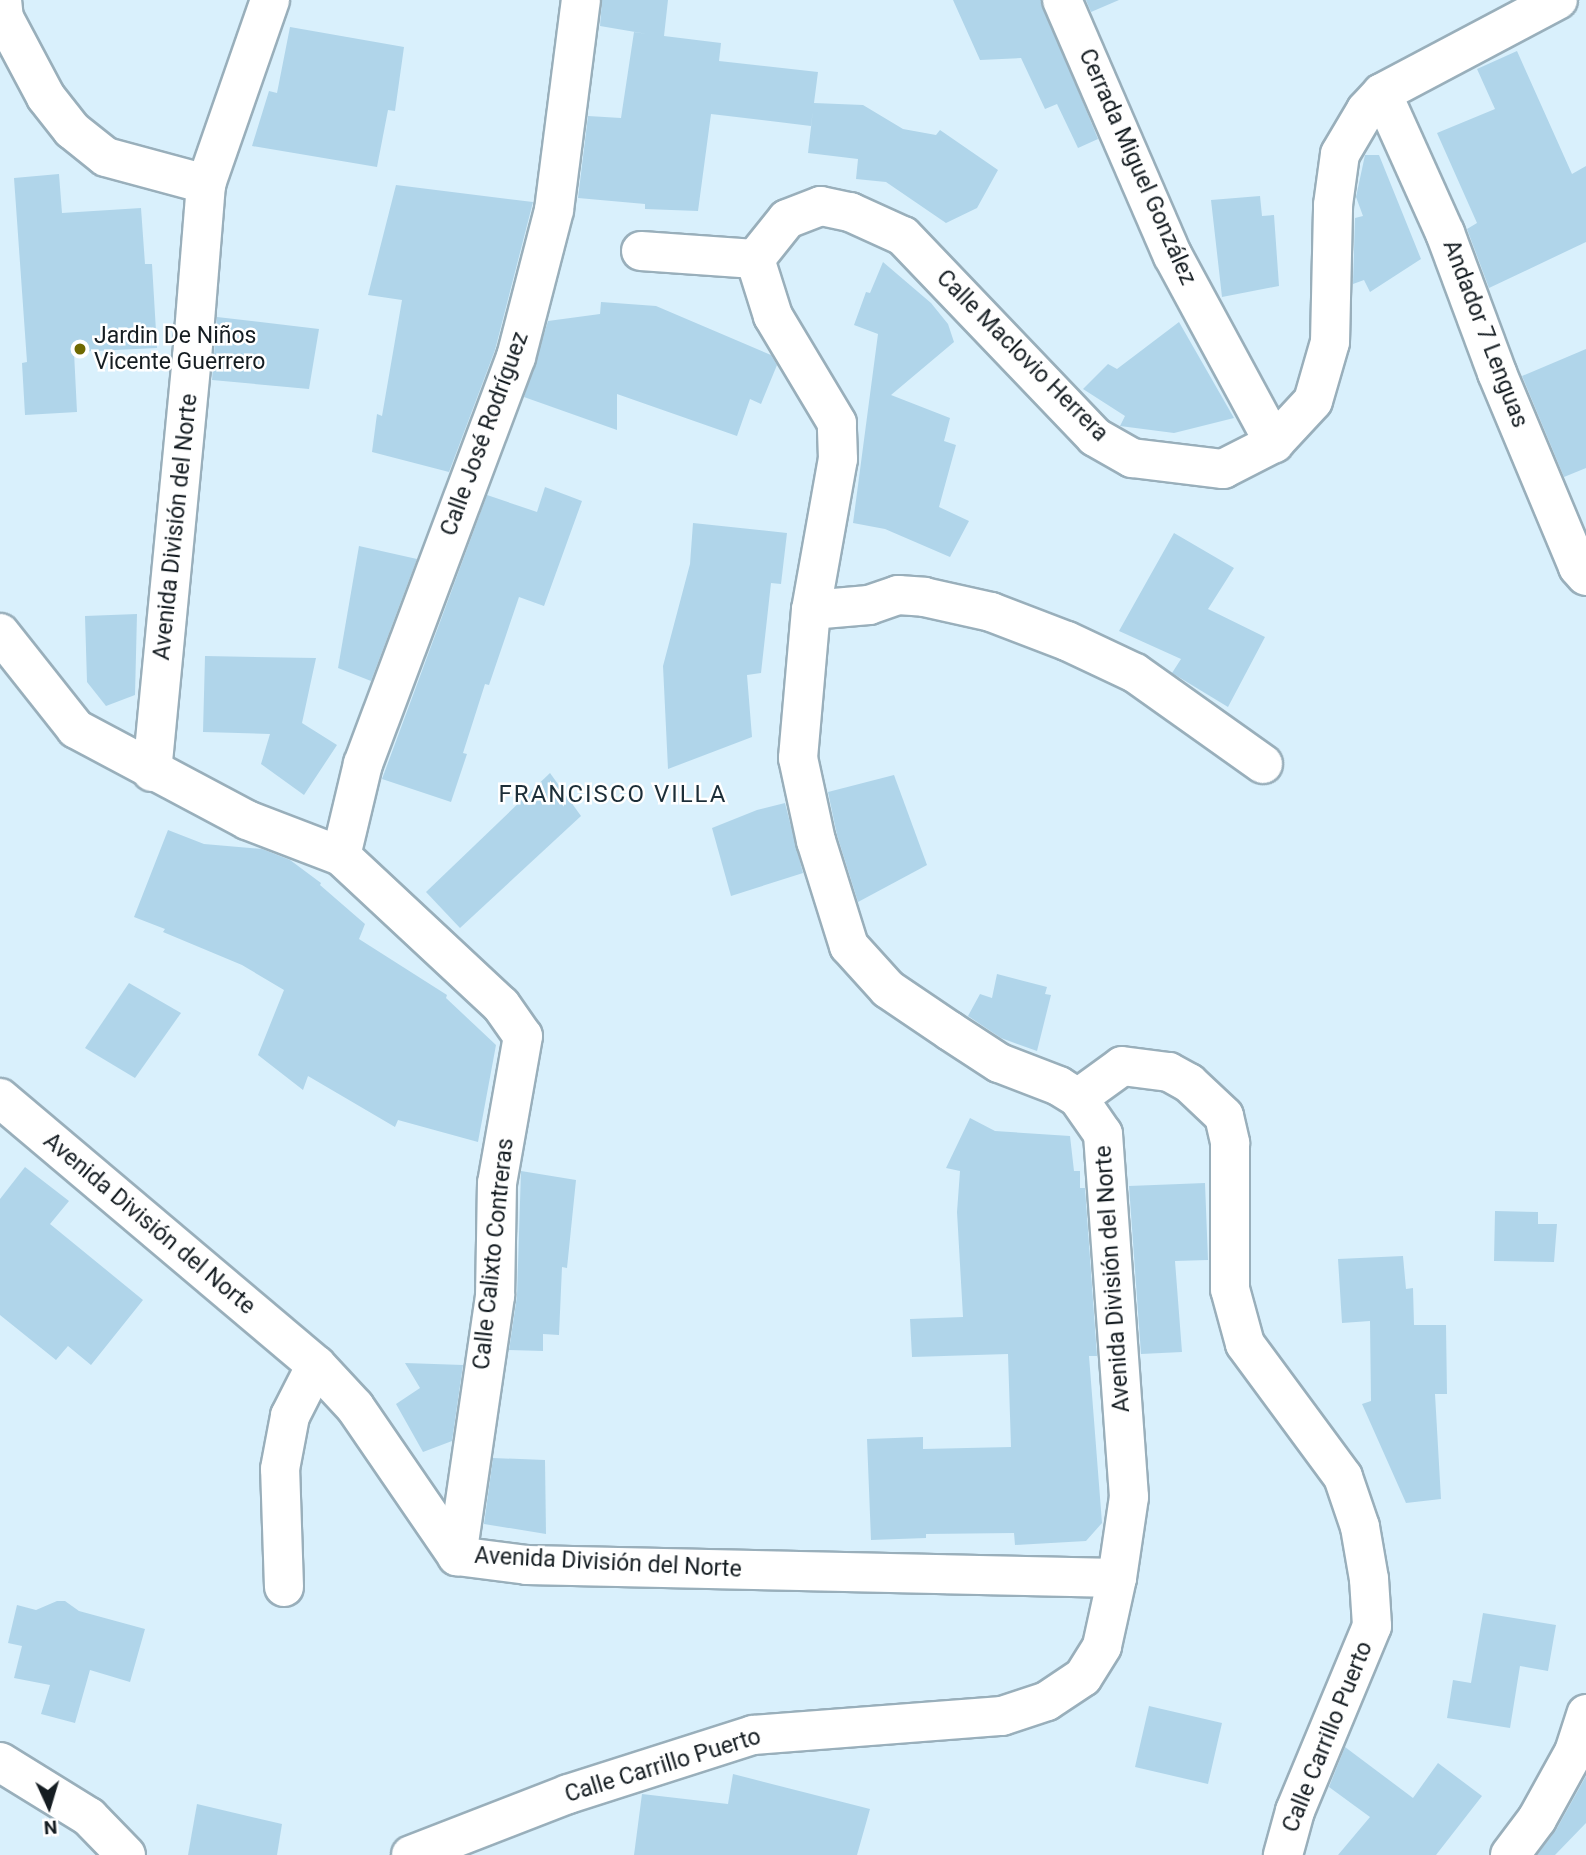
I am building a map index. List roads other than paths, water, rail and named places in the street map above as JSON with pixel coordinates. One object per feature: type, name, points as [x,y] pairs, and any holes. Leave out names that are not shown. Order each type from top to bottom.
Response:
[{"type":"street","points":[[2,0],[4,18],[46,97],[72,130],[106,157],[206,184]]},
{"type":"street","name":"Avenida División del Norte","points":[[152,772],[206,184],[270,0]]},
{"type":"street","name":"Calle José Rodríguez","points":[[341,856],[363,764],[516,357],[554,210],[581,0]]},
{"type":"street","name":"Cerrada Miguel González","points":[[1062,0],[1173,256],[1274,443]]},
{"type":"street","name":"Calle Maclovio Herrera","points":[[755,259],[787,219],[821,206],[850,212],[903,236],[1095,437],[1132,458],[1223,469],[1274,443],[1313,401],[1330,342],[1333,205],[1340,154],[1366,110],[1382,93],[1558,0]]},
{"type":"street","name":"Andador 7 Lenguas","points":[[1382,93],[1445,233],[1497,373],[1578,567],[1586,576]]},
{"type":"street","points":[[641,251],[755,259]]},
{"type":"street","name":"Avenida División del Norte","points":[[755,259],[773,316],[837,423],[838,459],[811,610],[798,758],[816,841],[849,946],[888,989],[950,1031],[999,1063],[1059,1086],[1078,1098],[1103,1134],[1129,1497],[1117,1578],[1102,1646],[1083,1677]]},
{"type":"street","points":[[811,610],[869,605],[898,595],[924,597],[991,612],[1067,641],[1135,673],[1263,764]]},
{"type":"street","points":[[0,633],[76,729],[152,772],[247,820],[341,856]]},
{"type":"street","name":"Calle Calixto Contreras","points":[[341,856],[501,1005],[523,1036],[497,1183],[495,1296],[457,1556]]},
{"type":"street","name":"Calle Carrillo Puerto","points":[[1078,1098],[1122,1066],[1169,1072],[1189,1083],[1224,1116],[1230,1143],[1230,1289],[1245,1344],[1343,1477],[1360,1527],[1369,1579],[1372,1626],[1295,1811],[1283,1855]]},
{"type":"street","name":"Avenida División del Norte","points":[[0,1098],[316,1365],[355,1407],[457,1556],[527,1565],[1117,1578]]},
{"type":"street","points":[[284,1587],[280,1469],[290,1416],[316,1365]]},
{"type":"street","name":"Calle Carrillo Puerto","points":[[411,1855],[568,1794],[753,1735],[1002,1716],[1047,1701],[1083,1677]]},
{"type":"street","points":[[1510,1855],[1537,1819],[1574,1752],[1586,1714]]},
{"type":"street","points":[[0,1762],[89,1817],[126,1855]]},
{"type":"place","name":"Jardin De Niños Vicente Guerrero","points":[[80,349]]},
{"type":"district","name":"FRANCISCO VILLA","points":[[613,795]]}]
